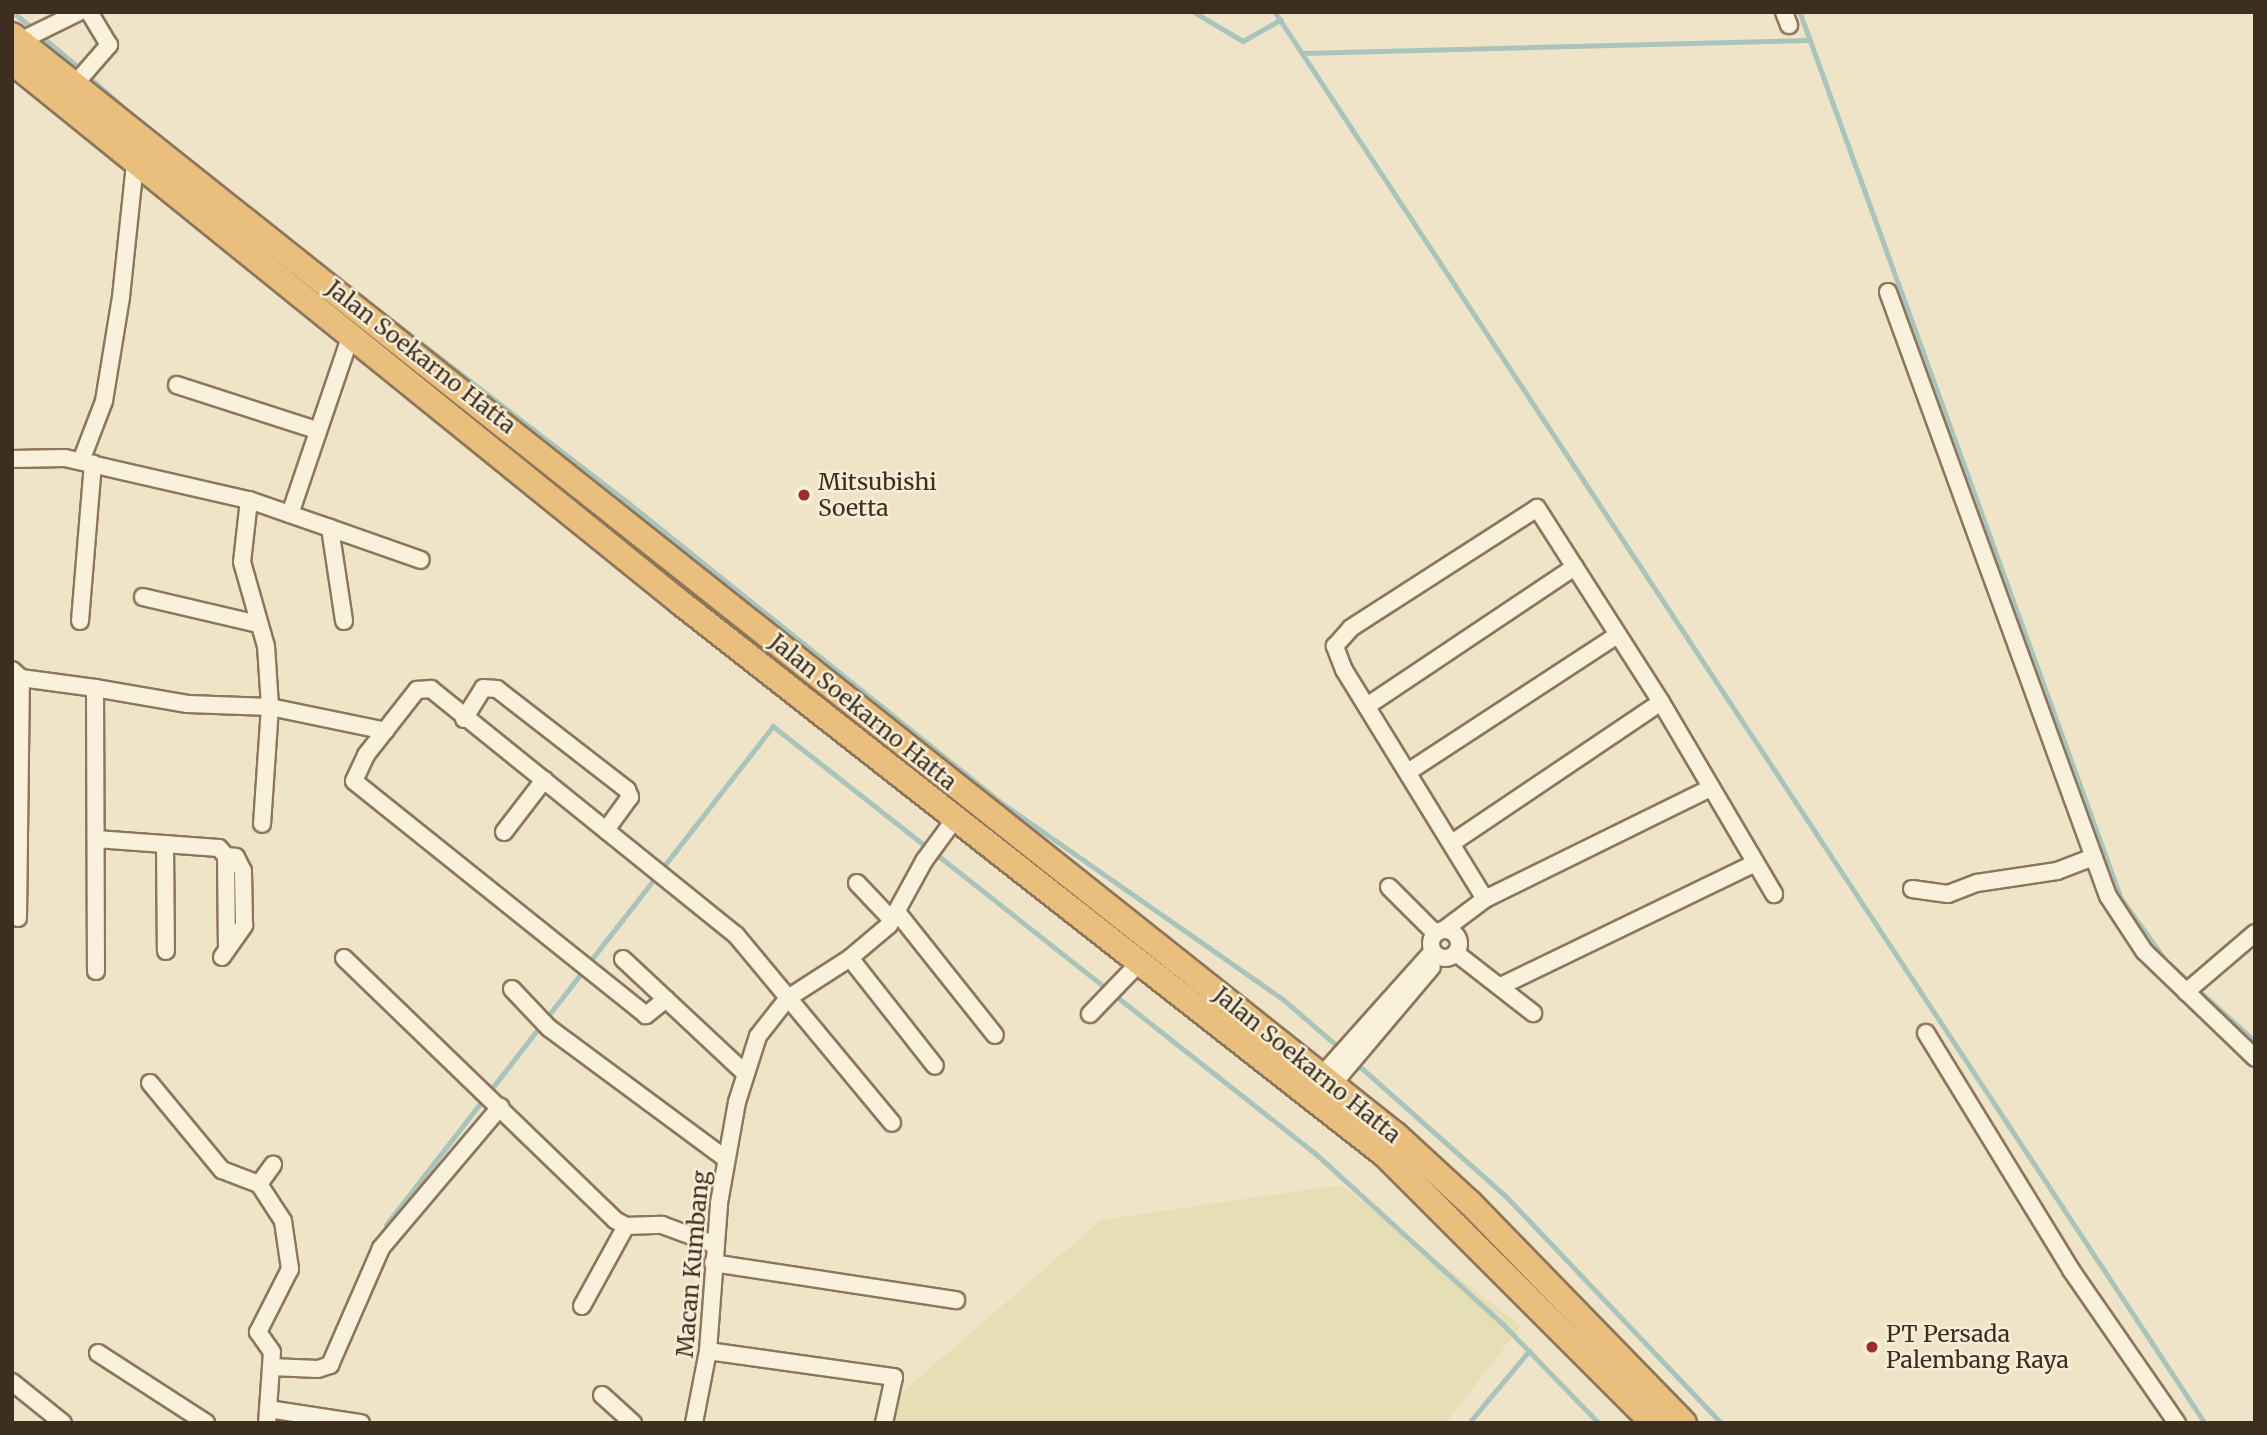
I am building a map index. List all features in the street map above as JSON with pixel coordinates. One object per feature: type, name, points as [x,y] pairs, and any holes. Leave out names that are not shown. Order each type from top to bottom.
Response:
[{"type":"highway","name":"Jalan Soekarno Hatta","points":[[26,40],[82,75],[1333,1073],[1498,1230],[1684,1423]]},
{"type":"highway","name":"Jalan Soekarno Hatta","points":[[26,40],[135,163],[719,634],[957,816],[1385,1155],[1482,1249],[1653,1423]]},
{"type":"highway","points":[[1482,1249],[1498,1230]]},
{"type":"street","points":[[26,40],[79,12]]},
{"type":"street","points":[[82,75],[109,44],[89,12]]},
{"type":"street","points":[[80,621],[87,463],[104,401],[121,297],[135,163]]},
{"type":"street","points":[[1888,292],[2108,896],[2144,951],[2188,990],[2255,1058]]},
{"type":"street","points":[[290,514],[316,430],[351,335]]},
{"type":"street","points":[[177,385],[316,430]]},
{"type":"street","points":[[12,459],[87,463],[249,500],[421,560]]},
{"type":"street","points":[[249,500],[242,562],[266,646],[270,707],[262,824]]},
{"type":"street","points":[[1485,899],[1338,658],[1339,638],[1537,508],[1661,702],[1709,789],[1774,894]]},
{"type":"street","points":[[330,528],[344,621]]},
{"type":"street","points":[[1367,706],[1575,567]]},
{"type":"street","points":[[143,597],[258,624]]},
{"type":"street","points":[[1408,772],[1616,635]]},
{"type":"street","points":[[19,918],[16,862],[16,674],[188,704],[270,707],[386,731]]},
{"type":"street","points":[[666,999],[646,1015],[355,782],[354,774],[411,696],[424,687],[544,779],[736,935],[892,1123]]},
{"type":"street","points":[[95,688],[96,971]]},
{"type":"street","points":[[464,719],[483,688],[498,689],[627,790],[630,797],[606,830]]},
{"type":"street","points":[[1452,843],[1661,702]]},
{"type":"street","points":[[504,832],[544,779]]},
{"type":"street","points":[[1440,931],[1485,899],[1709,789]]},
{"type":"street","name":"Macan Kumbang","points":[[698,1421],[708,1351],[713,1244],[726,1159],[745,1073],[768,1020],[788,998],[850,958],[894,916],[924,861],[957,816]]},
{"type":"street","points":[[96,839],[209,844],[226,856],[236,856],[243,871],[244,925],[224,951]]},
{"type":"street","points":[[165,844],[166,951]]},
{"type":"street","points":[[1912,889],[1948,894],[1977,883],[2057,871],[2093,857]]},
{"type":"street","points":[[1502,986],[1755,863]]},
{"type":"street","points":[[857,883],[894,916],[995,1035]]},
{"type":"street","points":[[1333,1073],[1459,938],[1440,931],[1389,887]]},
{"type":"street","points":[[1440,931],[1443,954]]},
{"type":"street","points":[[2188,990],[2255,933]]},
{"type":"street","points":[[1443,954],[1502,986],[1533,1013]]},
{"type":"street","points":[[344,958],[493,1099],[599,1206],[626,1226],[662,1225],[713,1244]]},
{"type":"street","points":[[850,958],[935,1066]]},
{"type":"street","points":[[623,960],[745,1073]]},
{"type":"street","points":[[1090,1014],[1106,993],[1141,961]]},
{"type":"street","points":[[512,989],[545,1024],[726,1159]]},
{"type":"street","points":[[1926,1033],[2071,1270],[2177,1423]]},
{"type":"street","points":[[150,1083],[222,1170],[259,1184],[283,1221],[292,1258],[258,1332],[272,1352],[267,1416],[361,1423]]},
{"type":"street","points":[[271,1367],[323,1369],[330,1365],[382,1248],[493,1099]]},
{"type":"street","points":[[259,1184],[273,1165]]},
{"type":"street","points":[[582,1306],[626,1226]]},
{"type":"street","points":[[713,1263],[956,1300]]},
{"type":"street","points":[[708,1351],[894,1377],[884,1423]]},
{"type":"street","points":[[98,1353],[206,1423]]},
{"type":"street","points":[[12,1382],[63,1423]]},
{"type":"street","points":[[602,1395],[633,1423]]},
{"type":"shaded area","points":[[1341,1185],[1521,1326],[1446,1423],[867,1423],[1101,1220]]},
{"type":"waterway","points":[[13,12],[34,29]]},
{"type":"waterway","points":[[1194,12],[1243,41],[1280,20]]},
{"type":"waterway","points":[[1275,12],[2205,1423]]},
{"type":"waterway","points":[[1800,12],[2121,898],[2167,962],[2255,1041]]},
{"type":"waterway","points":[[40,35],[82,70]]},
{"type":"waterway","points":[[1303,53],[1810,40]]},
{"type":"waterway","points":[[88,76],[139,121]]},
{"type":"waterway","points":[[338,279],[630,504],[999,801],[1283,999],[1341,1049]]},
{"type":"waterway","points":[[661,870],[773,726],[928,848]]},
{"type":"waterway","points":[[935,853],[1315,1153],[1501,1322],[1599,1423]]},
{"type":"waterway","points":[[588,964],[656,877]]},
{"type":"waterway","points":[[386,1225],[583,971]]},
{"type":"waterway","points":[[1355,1062],[1505,1195],[1721,1423]]},
{"type":"waterway","points":[[1469,1423],[1529,1351]]},
{"type":"place","name":"Mitsubishi Soetta","points":[[804,495]]},
{"type":"place","name":"PT Persada Palembang Raya","points":[[1872,1347]]}]
